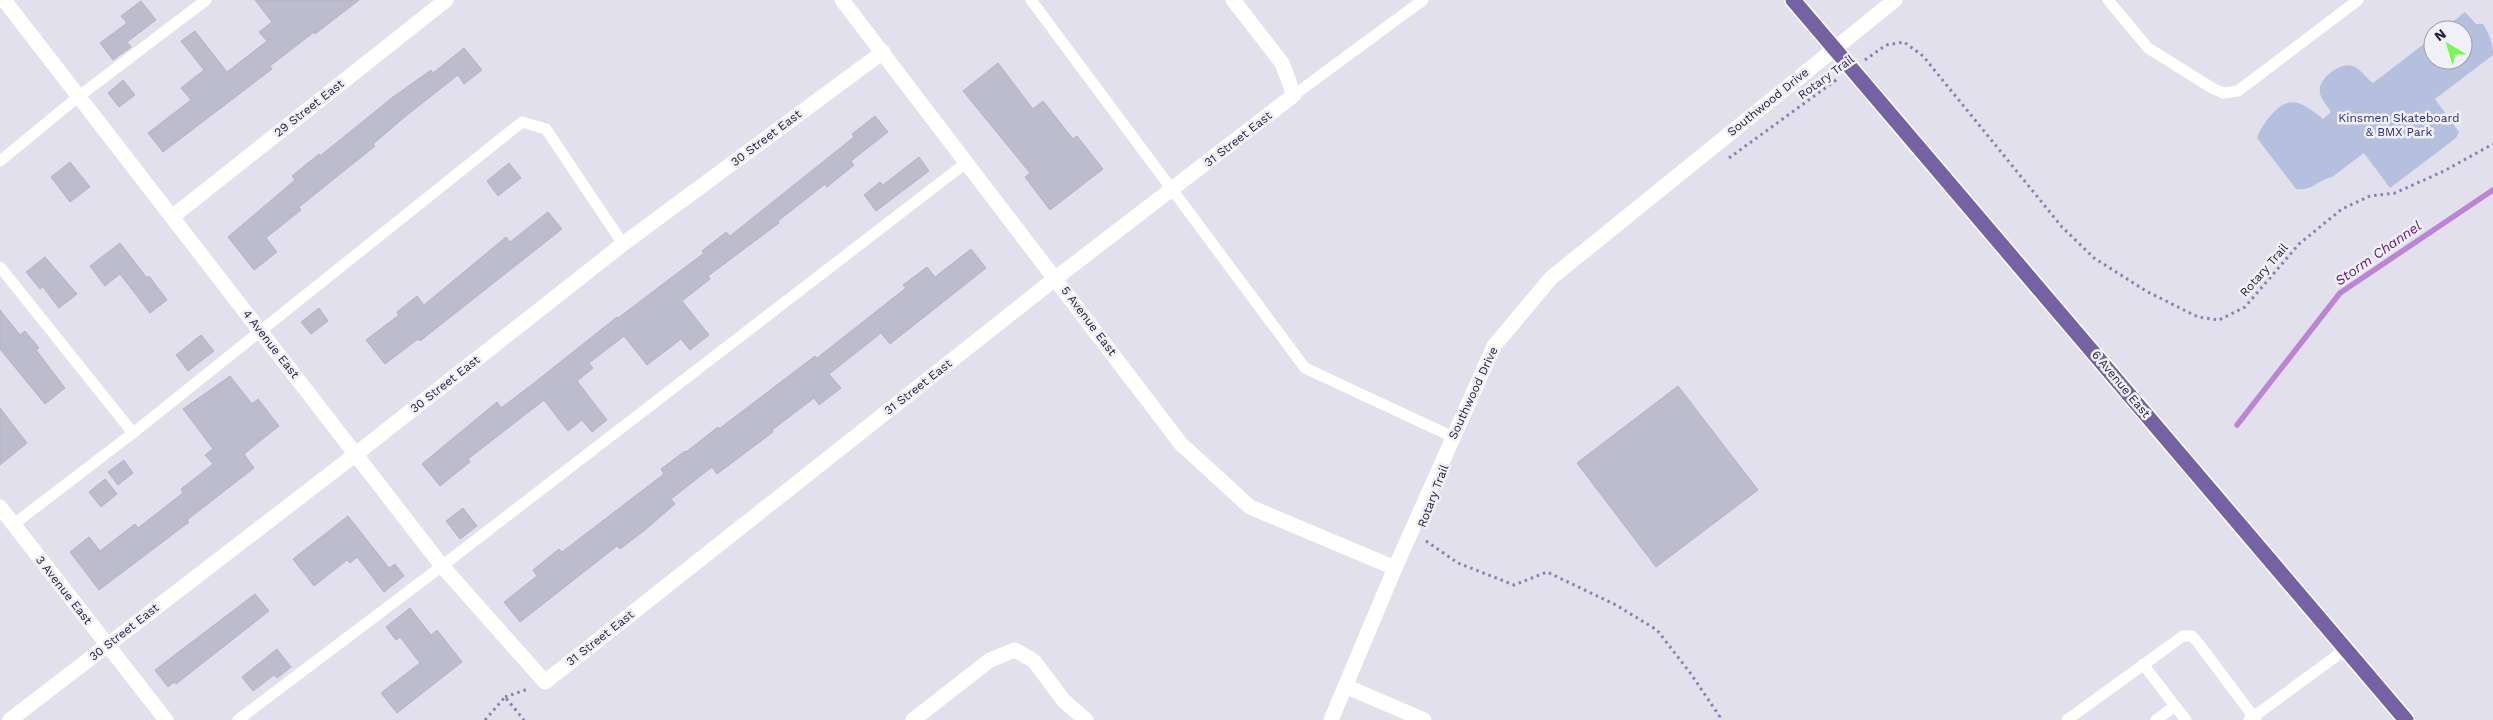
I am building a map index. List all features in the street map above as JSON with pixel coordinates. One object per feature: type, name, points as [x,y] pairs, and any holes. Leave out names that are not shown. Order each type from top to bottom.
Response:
[{"type":"main road","name":"6 Avenue East","points":[[1793,0],[2406,720]]},
{"type":"main road","name":"6 Avenue East","points":[[1802,0],[1835,48]]},
{"type":"street","name":"4 Avenue East","points":[[4,0],[442,566],[545,682]]},
{"type":"street","name":"29 Street East","points":[[172,217],[446,0]]},
{"type":"street","name":"5 Avenue East","points":[[842,0],[1181,444],[1250,507],[1395,568]]},
{"type":"street","points":[[1234,0],[1282,63],[1294,96]]},
{"type":"street","name":"Southwood Drive","points":[[1332,720],[1395,568],[1494,346],[1551,278],[1895,0]]},
{"type":"street","name":"30 Street East","points":[[10,720],[356,454],[623,244],[883,52]]},
{"type":"street","name":"31 Street East","points":[[545,682],[1056,278],[1294,96]]},
{"type":"street","name":"3 Avenue East","points":[[0,507],[166,720]]},
{"type":"street","points":[[913,720],[990,660],[1016,650],[1034,661],[1064,702],[1086,720]]},
{"type":"street","points":[[1345,686],[1424,720]]},
{"type":"lane","points":[[0,161],[78,97],[206,0]]},
{"type":"lane","points":[[1031,0],[1305,368],[1453,438]]},
{"type":"lane","points":[[1294,96],[1423,0]]},
{"type":"lane","points":[[2108,0],[2148,48],[2223,93],[2238,91],[2358,0]]},
{"type":"lane","points":[[14,524],[133,433],[522,122],[546,129],[623,244]]},
{"type":"lane","points":[[238,720],[442,566],[967,162]]},
{"type":"lane","points":[[0,267],[133,433]]},
{"type":"lane","points":[[2067,720],[2183,636],[2192,636],[2253,719],[2346,649]]},
{"type":"lane","points":[[2143,664],[2186,720]]},
{"type":"lane","points":[[2156,720],[2175,706]]},
{"type":"path","name":"Rotary Trail","points":[[1863,61],[1886,45],[1904,42],[1923,56],[2062,227],[2094,258],[2146,291],[2198,317],[2219,320],[2245,307],[2299,244],[2322,223],[2342,209],[2370,196],[2395,193],[2444,171],[2493,144]]},
{"type":"path","name":"Rotary Trail","points":[[1723,163],[1841,77]]},
{"type":"path","name":"Rotary Trail","points":[[1428,534],[1426,542],[1458,563],[1514,585],[1547,572],[1616,604],[1657,630],[1691,674],[1720,717],[1719,720]]},
{"type":"path","points":[[485,720],[505,697],[545,682]]},
{"type":"path","points":[[505,697],[524,720]]},
{"type":"green space","name":"Kinsmen Skateboard & BMX Park","points":[[2465,12],[2472,20],[2455,20]]},
{"type":"green space","name":"Kinsmen Skateboard & BMX Park","points":[[2473,21],[2476,24],[2483,24],[2487,31],[2493,55],[2435,99],[2459,132],[2456,138],[2390,188],[2364,153],[2332,177],[2311,187],[2296,189],[2257,138],[2263,126],[2279,108],[2291,102],[2304,105],[2323,119],[2331,112],[2322,98],[2320,88],[2328,75],[2343,66],[2348,65],[2359,69],[2373,83],[2423,45],[2423,70],[2473,70]]},
{"type":"building","points":[[255,0],[359,0],[270,66],[272,69],[163,152],[148,133],[191,100],[181,88],[204,70],[181,41],[195,31],[227,72],[267,41],[259,32],[272,22]]},
{"type":"building","points":[[141,1],[156,20],[127,42],[131,47],[113,60],[100,43],[127,23],[121,16]]},
{"type":"building","points":[[464,48],[482,70],[464,84],[458,75],[407,115],[373,144],[375,146],[299,207],[301,210],[266,238],[277,252],[254,270],[228,237],[295,180],[292,176],[319,154],[320,156],[393,97],[431,70],[433,73]]},
{"type":"building","points":[[998,63],[1033,109],[1043,101],[1073,139],[1077,136],[1103,169],[1050,210],[1025,177],[1030,173],[963,91]]},
{"type":"building","points":[[123,80],[135,95],[119,107],[108,93]]},
{"type":"building","points":[[875,116],[888,132],[851,161],[854,165],[827,187],[825,184],[778,221],[779,223],[708,276],[710,279],[682,301],[709,335],[690,350],[681,339],[647,365],[624,336],[589,363],[593,368],[577,381],[607,420],[592,432],[582,420],[568,431],[544,400],[468,459],[470,462],[440,486],[422,464],[497,402],[501,408],[617,317],[704,253],[702,251],[726,232],[730,236],[854,137],[852,134]]},
{"type":"building","points":[[919,157],[929,171],[876,211],[864,195],[880,182],[883,185]]},
{"type":"building","points":[[70,162],[90,187],[70,202],[51,177]]},
{"type":"building","points":[[509,163],[521,178],[498,196],[487,181]]},
{"type":"building","points":[[548,212],[562,229],[420,341],[418,339],[385,364],[366,340],[399,315],[397,312],[417,296],[424,305],[506,237],[510,242]]},
{"type":"building","points":[[120,243],[167,300],[150,313],[120,274],[105,286],[90,266]]},
{"type":"building","points":[[971,249],[986,268],[890,344],[881,333],[829,374],[841,388],[819,405],[814,398],[717,474],[712,467],[671,499],[675,504],[645,530],[620,549],[617,546],[520,622],[504,602],[537,576],[533,570],[559,549],[562,552],[664,474],[661,469],[718,427],[719,429],[815,356],[817,358],[906,288],[903,285],[927,267],[935,277]]},
{"type":"building","points":[[45,257],[77,294],[59,308],[43,287],[40,289],[26,272]]},
{"type":"building","points":[[319,308],[328,321],[311,334],[301,322]]},
{"type":"building","points":[[0,310],[20,335],[25,331],[39,348],[36,350],[65,388],[45,404],[0,349]]},
{"type":"building","points":[[201,335],[214,351],[188,371],[176,355]]},
{"type":"building","points":[[230,376],[252,404],[258,399],[279,426],[244,454],[254,468],[187,520],[189,522],[99,590],[70,552],[89,537],[100,551],[135,524],[138,528],[183,493],[181,489],[213,464],[205,455],[213,449],[183,409]]},
{"type":"building","points":[[1678,386],[1758,490],[1656,567],[1577,463]]},
{"type":"building","points":[[0,408],[27,443],[0,465]]},
{"type":"building","points":[[124,460],[133,473],[118,485],[108,472]]},
{"type":"building","points":[[105,479],[117,494],[101,507],[89,492]]},
{"type":"building","points":[[463,508],[477,526],[460,539],[446,521]]},
{"type":"building","points":[[348,516],[389,568],[395,564],[404,576],[384,592],[357,557],[350,563],[347,560],[314,586],[293,559]]},
{"type":"building","points":[[255,594],[269,611],[176,684],[174,682],[168,687],[155,670]]},
{"type":"building","points":[[410,608],[431,635],[437,630],[462,662],[397,713],[381,693],[420,663],[400,637],[396,640],[386,627]]},
{"type":"building","points":[[277,649],[291,667],[277,678],[274,675],[253,691],[242,677]]},
{"type":"waterway","name":"Storm Channel","points":[[2237,425],[2340,293],[2493,190]]}]
